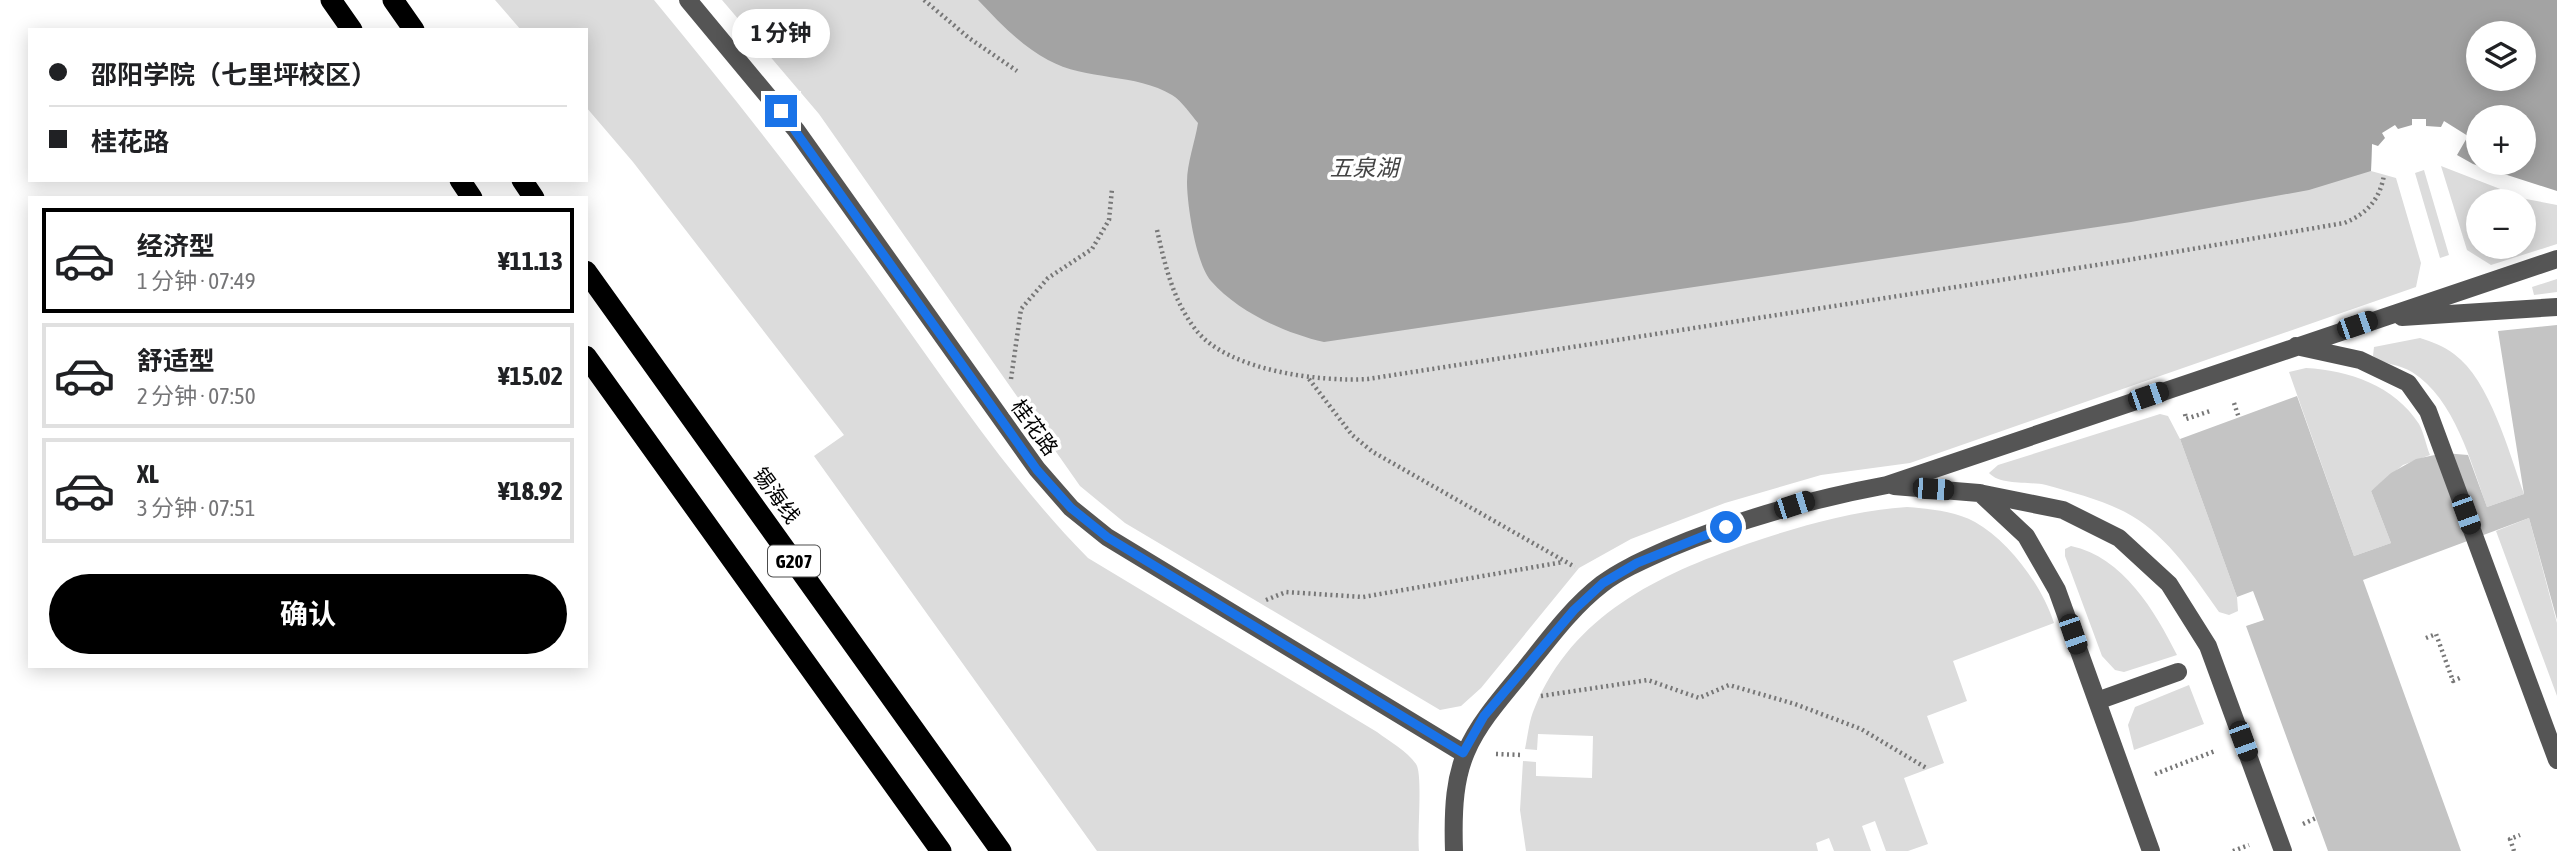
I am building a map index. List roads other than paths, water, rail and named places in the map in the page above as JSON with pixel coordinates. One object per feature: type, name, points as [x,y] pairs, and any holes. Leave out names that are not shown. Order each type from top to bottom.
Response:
[{"type":"highway","points":[[331,0],[351,28]]},
{"type":"highway","points":[[393,0],[413,28]]},
{"type":"highway","name":"锡海线","points":[[588,274],[1001,851]]},
{"type":"highway","name":"G207","points":[[588,359],[941,851]]},
{"type":"lane","name":"桂花路","points":[[688,0],[796,130],[1037,470],[1071,508],[1107,537],[1463,753]]},
{"type":"lane","points":[[1454,851],[1452,802],[1463,753],[1484,716],[1574,610],[1603,583],[1637,563],[1703,534],[1817,498],[1887,485],[2557,259]]},
{"type":"lane","points":[[2377,318],[2557,307]]},
{"type":"lane","points":[[2296,346],[2360,360],[2396,377],[2407,383],[2428,411],[2557,760]]},
{"type":"lane","points":[[1887,485],[1979,493],[2063,510],[2119,538],[2169,583],[2208,646],[2283,851]]},
{"type":"lane","points":[[1979,493],[2026,536],[2057,590],[2151,851]]},
{"type":"lane","points":[[2097,701],[2178,672]]},
{"type":"water","name":"五泉湖","points":[[978,0],[2557,0],[2557,191],[2507,175],[2536,175],[2536,105],[2466,105],[2466,135],[2444,121],[2441,127],[2426,126],[2426,119],[2412,119],[2412,125],[2398,129],[2395,125],[2382,133],[2385,138],[2378,146],[2372,144],[2371,171],[2309,190],[2131,222],[1324,342],[1278,327],[1248,312],[1222,292],[1206,273],[1193,234],[1187,192],[1188,167],[1198,123],[1179,101],[1158,88],[1143,83],[1063,67],[1038,54],[1002,25]]},
{"type":"water","name":"五泉湖","points":[[2466,139],[2466,160],[2457,155]]}]
